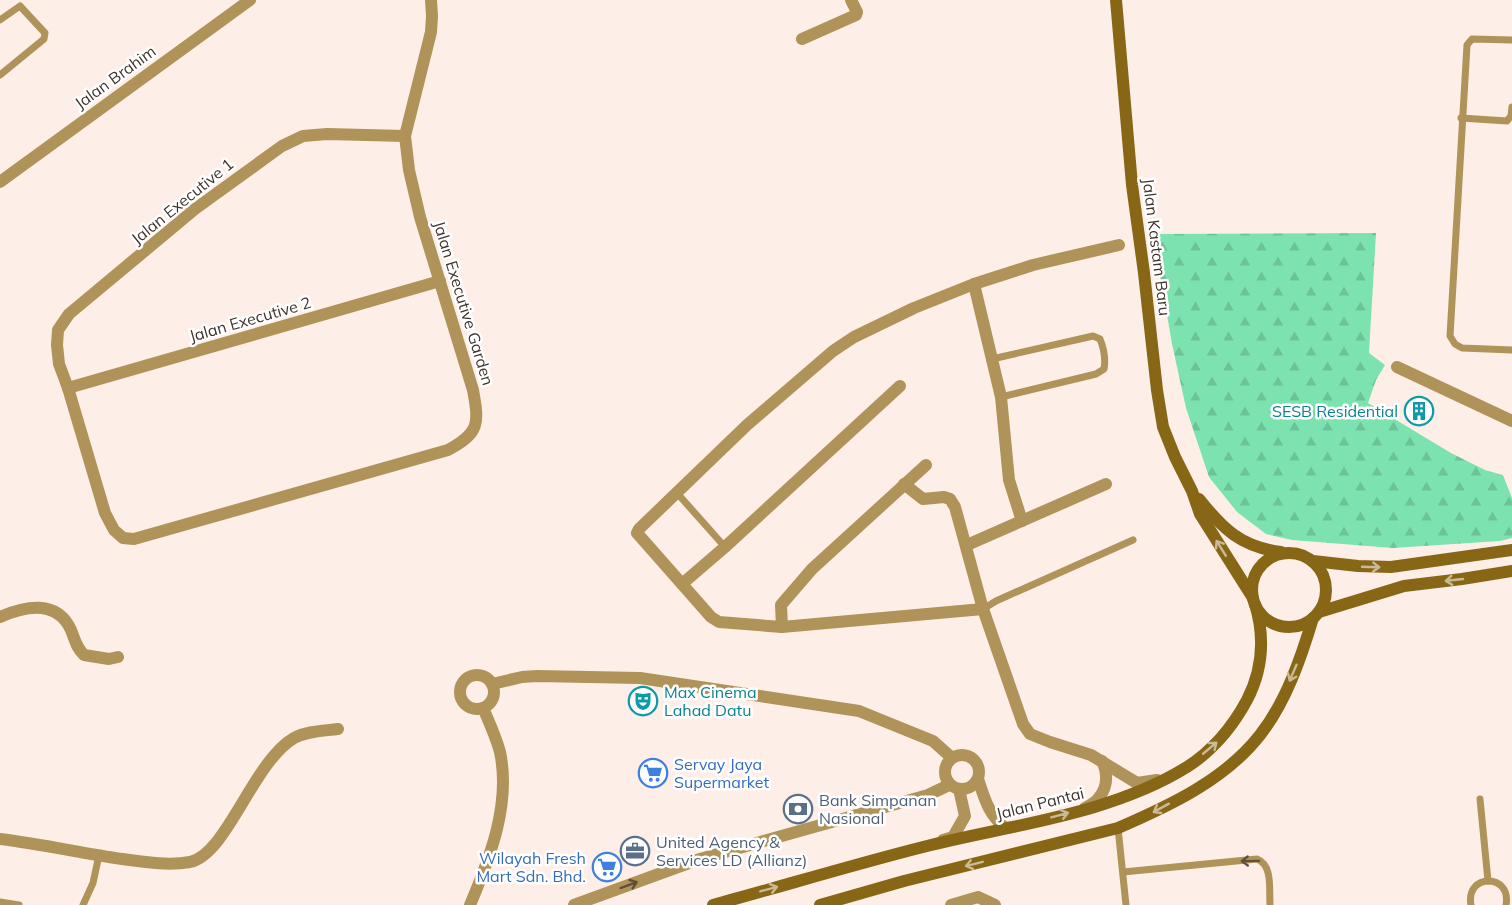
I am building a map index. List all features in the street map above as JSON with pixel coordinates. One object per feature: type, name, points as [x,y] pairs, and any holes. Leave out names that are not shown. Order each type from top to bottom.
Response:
[{"type":"street","name":"Jalan Brahim","points":[[0,182],[250,0]]},
{"type":"street","name":"Jalan Executive Garden","points":[[123,538],[134,539],[448,450],[465,441],[474,429],[477,411],[473,390],[409,170],[405,136],[431,32],[431,0]]},
{"type":"street","points":[[802,39],[856,15],[857,12],[851,0]]},
{"type":"street","name":"Jalan Kastam Baru","points":[[1116,0],[1132,185],[1163,427],[1200,514],[1254,601]]},
{"type":"street","name":"Jalan Executive 1","points":[[123,538],[114,530],[105,513],[69,388],[59,364],[58,330],[69,314],[195,209],[259,160],[282,146],[303,136],[327,134],[405,136]]},
{"type":"street","points":[[983,609],[782,627],[718,622],[637,533],[747,425],[833,351],[854,337],[914,308],[974,284],[1033,266],[1119,245]]},
{"type":"street","name":"Jalan Executive 2","points":[[69,388],[440,281]]},
{"type":"street","points":[[974,284],[1001,397],[1007,440],[1009,480],[1022,521]]},
{"type":"street","points":[[1397,367],[1512,421]]},
{"type":"street","points":[[682,584],[900,386]]},
{"type":"street","points":[[782,627],[781,605],[812,569],[926,465]]},
{"type":"street","points":[[904,484],[923,499],[944,497],[950,499],[959,516],[983,609],[1013,699],[1023,724],[1030,734],[1102,760],[1123,776],[1137,783],[1165,778]]},
{"type":"street","points":[[967,545],[1106,484]]},
{"type":"street","name":"Jalan Kastam Baru","points":[[1192,491],[1221,526],[1245,543],[1265,550],[1285,553]]},
{"type":"street","points":[[1313,561],[1391,567],[1512,550]]},
{"type":"street","points":[[820,905],[904,881],[1118,828],[1148,815],[1216,777],[1260,736],[1278,708],[1316,615],[1324,602],[1327,591],[1320,569],[1304,555],[1285,553],[1273,556],[1263,563],[1256,573],[1252,585],[1254,601],[1261,614],[1269,621],[1280,626],[1292,627],[1303,624],[1316,615],[1404,586],[1512,571]]},
{"type":"street","name":"Jalan Pantai","points":[[713,905],[925,847],[1024,825],[1117,800],[1188,766],[1217,742],[1238,715],[1256,682],[1261,654],[1261,624],[1254,601]]},
{"type":"street","points":[[0,617],[20,609],[33,607],[50,609],[66,622],[74,642],[84,655],[109,659],[118,657]]},
{"type":"street","points":[[473,675],[487,678],[492,684],[493,698],[483,708],[469,708],[460,698],[459,690],[467,678],[473,675]]},
{"type":"street","points":[[492,684],[507,679],[537,676],[640,678],[859,711],[933,741],[952,758]]},
{"type":"street","points":[[470,905],[486,868],[495,838],[501,804],[503,773],[500,751],[483,708]]},
{"type":"street","points":[[0,839],[140,861],[178,863],[192,861],[205,856],[217,843],[259,775],[283,746],[309,732],[338,729]]},
{"type":"street","points":[[925,847],[952,837],[961,826],[965,816],[954,787],[944,774],[947,762],[963,754],[973,758],[979,768],[978,779],[985,802],[994,817],[1005,828],[1024,825]]},
{"type":"street","points":[[1083,809],[1100,798],[1105,789],[1107,779],[1102,760]]},
{"type":"street","points":[[574,905],[700,859],[954,787],[970,788],[978,779]]},
{"type":"street","points":[[951,905],[978,897],[994,905]]},
{"type":"lane","points":[[0,20],[18,6],[22,6],[45,33],[44,39],[0,75]]},
{"type":"lane","points":[[1512,40],[1480,39],[1469,41],[1467,45],[1450,336],[1455,344],[1462,348],[1512,350]]},
{"type":"lane","points":[[1461,118],[1507,121],[1511,116],[1512,107]]},
{"type":"lane","points":[[992,359],[1093,336],[1100,339],[1103,347],[1104,369],[1096,374],[1001,397]]},
{"type":"lane","points":[[677,493],[725,547]]},
{"type":"lane","points":[[983,609],[996,601],[1133,540]]},
{"type":"lane","points":[[1480,799],[1488,881]]},
{"type":"lane","points":[[1118,828],[1126,905]]},
{"type":"lane","points":[[83,905],[93,883],[99,855]]},
{"type":"lane","points":[[1123,872],[1257,859],[1264,862],[1268,869],[1270,905]]},
{"type":"lane","points":[[1471,905],[1470,895],[1473,889],[1488,881],[1498,883],[1508,889],[1506,905]]},
{"type":"lane","points":[[0,902],[19,905]]},
{"type":"green space","points":[[1376,233],[1369,353],[1385,365],[1376,380],[1368,403],[1451,453],[1485,470],[1503,475],[1512,498],[1512,538],[1500,541],[1393,548],[1292,540],[1266,534],[1237,512],[1209,477],[1186,408],[1172,344],[1157,257],[1156,234]]},
{"type":"place","name":"SESB Residential","points":[[1419,411]]},
{"type":"place","name":"Max Cinema Lahad Datu","points":[[643,701]]},
{"type":"place","name":"Servay Jaya Supermarket","points":[[653,773]]},
{"type":"place","name":"Bank Simpanan Nasional","points":[[798,809]]},
{"type":"place","name":"United Agency & Services LD (Allianz)","points":[[635,851]]},
{"type":"place","name":"Wilayah Fresh Mart Sdn. Bhd.","points":[[607,867]]}]
